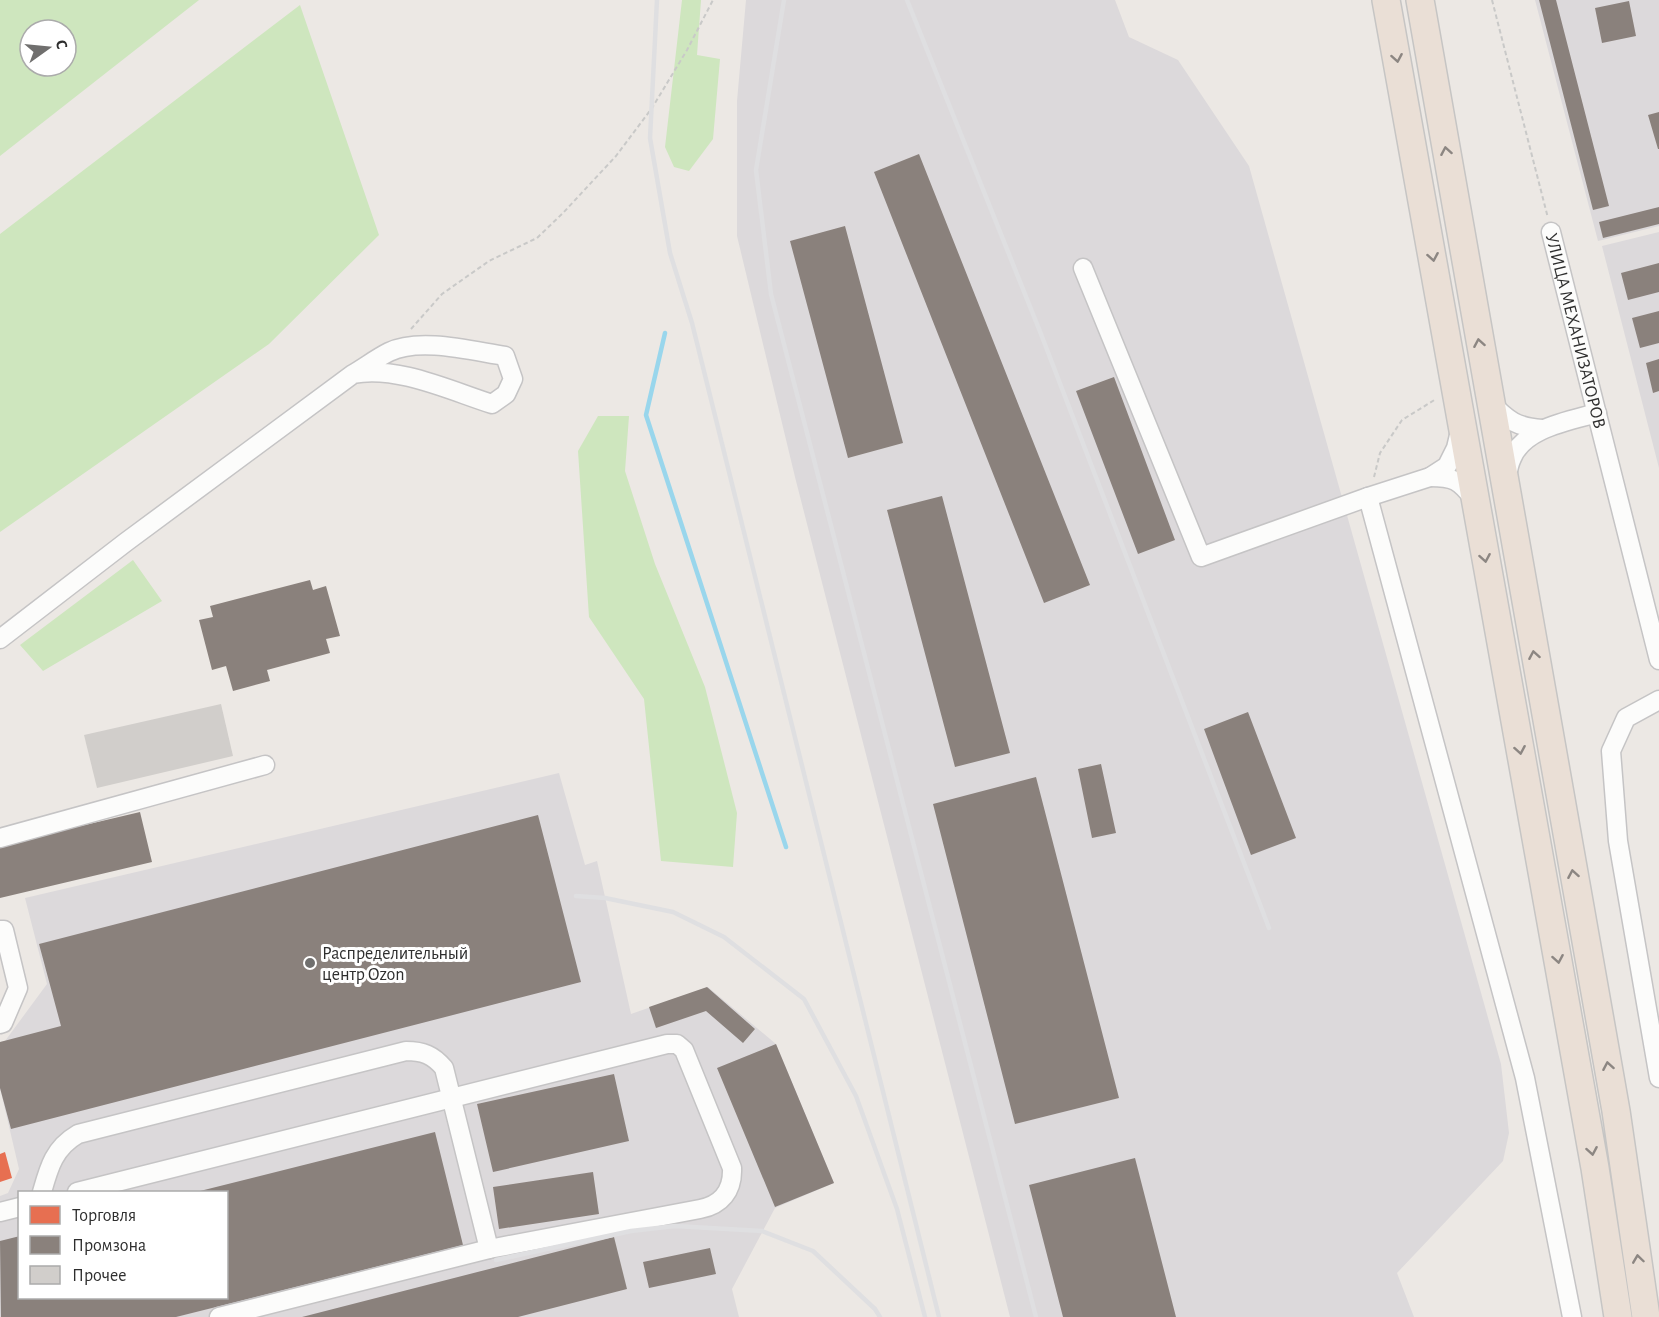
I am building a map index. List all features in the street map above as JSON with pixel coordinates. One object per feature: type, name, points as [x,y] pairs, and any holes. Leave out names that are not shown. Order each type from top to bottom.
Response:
[{"type":"highway","points":[[1386,0],[1585,1110],[1618,1317]]},
{"type":"highway","points":[[1420,0],[1616,1111],[1646,1317]]},
{"type":"street","name":"УЛИЦА МЕХАНИЗАТОРОВ","points":[[1551,232],[1659,660]]},
{"type":"street","points":[[1083,267],[1201,557],[1368,497],[1431,477],[1447,466],[1456,448],[1462,426]]},
{"type":"street","points":[[0,639],[126,542],[353,374],[391,351],[413,346],[438,346],[505,356],[513,379],[506,394],[492,404],[398,374],[369,371],[353,374]]},
{"type":"street","points":[[1489,401],[1506,418],[1524,427],[1542,429]]},
{"type":"street","points":[[1504,486],[1512,456],[1526,441],[1542,429],[1596,413]]},
{"type":"street","points":[[1431,477],[1449,477],[1456,480],[1475,500]]},
{"type":"street","points":[[1368,497],[1524,1078],[1572,1317]]},
{"type":"street","points":[[1659,700],[1626,718],[1611,751],[1618,841],[1659,1078]]},
{"type":"street","points":[[0,838],[265,765]]},
{"type":"street","points":[[0,930],[3,930],[18,988],[3,1023],[0,1024]]},
{"type":"street","points":[[81,1191],[667,1044],[677,1044],[684,1050],[731,1163],[732,1176],[728,1192],[709,1208],[489,1249],[219,1317]]},
{"type":"street","points":[[42,1191],[51,1161],[59,1148],[78,1134],[406,1052],[418,1051],[437,1060],[444,1068],[489,1249]]},
{"type":"street","points":[[0,1212],[18,1208]]},
{"type":"path","points":[[391,351],[442,294],[489,261],[537,238],[616,156],[652,108],[687,50],[713,0]]},
{"type":"path","name":"УЛИЦА МЕХАНИЗАТОРОВ","points":[[1492,0],[1551,232]]},
{"type":"path","points":[[1368,497],[1380,453],[1402,420],[1442,396]]},
{"type":"shaded area","points":[[746,0],[1115,0],[1129,37],[1178,60],[1249,166],[1501,1064],[1509,1133],[1503,1161],[1397,1273],[1414,1317],[1010,1317],[795,477],[737,236],[737,101]]},
{"type":"shaded area","points":[[1535,0],[1659,0],[1659,226],[1598,241]]},
{"type":"shaded area","points":[[1659,232],[1659,468],[1602,246]]},
{"type":"shaded area","points":[[559,773],[585,865],[597,861],[631,1014],[708,987],[776,1044],[834,1183],[775,1208],[732,1289],[739,1317],[0,1317],[0,1196],[8,1193],[19,1169],[0,1088],[0,1042],[5,1041],[47,984],[25,898]]},
{"type":"green space","points":[[0,0],[199,0],[0,156]]},
{"type":"green space","points":[[682,0],[701,0],[697,55],[720,59],[713,139],[689,171],[674,167],[665,147]]},
{"type":"green space","points":[[300,5],[379,235],[269,344],[0,532],[0,234]]},
{"type":"green space","points":[[598,416],[629,416],[625,471],[655,564],[705,687],[737,813],[733,867],[661,861],[644,699],[589,617],[578,451]]},
{"type":"green space","points":[[133,560],[162,601],[43,671],[20,645]]},
{"type":"building: Торговля","points":[[5,1152],[12,1178],[0,1182],[0,1154]]},
{"type":"building: Промзона","points":[[1539,0],[1556,0],[1609,206],[1593,210]]},
{"type":"building: Промзона","points":[[1629,1],[1636,36],[1602,43],[1595,8]]},
{"type":"building: Промзона","points":[[1659,112],[1659,149],[1658,149],[1648,115]]},
{"type":"building: Промзона","points":[[919,154],[1090,585],[1044,603],[874,172]]},
{"type":"building: Промзона","points":[[1659,207],[1659,224],[1603,238],[1599,222]]},
{"type":"building: Промзона","points":[[845,226],[903,443],[848,458],[790,241]]},
{"type":"building: Промзона","points":[[1659,263],[1659,292],[1628,300],[1621,273]]},
{"type":"building: Промзона","points":[[1659,311],[1659,343],[1640,348],[1632,318]]},
{"type":"building: Промзона","points":[[1659,359],[1659,391],[1653,393],[1646,363]]},
{"type":"building: Промзона","points":[[1114,377],[1175,540],[1138,554],[1076,391]]},
{"type":"building: Промзона","points":[[942,496],[1010,753],[955,767],[887,510]]},
{"type":"building: Промзона","points":[[310,580],[313,590],[326,586],[340,636],[326,639],[330,653],[267,670],[270,681],[233,691],[226,666],[212,670],[199,620],[213,617],[210,606]]},
{"type":"building: Промзона","points":[[1248,712],[1296,838],[1251,855],[1204,729]]},
{"type":"building: Промзона","points":[[1101,764],[1116,833],[1092,838],[1078,769]]},
{"type":"building: Промзона","points":[[1036,777],[1119,1098],[1015,1124],[933,804]]},
{"type":"building: Промзона","points":[[140,812],[152,862],[0,898],[0,845]]},
{"type":"building: Промзона","name":"Распределительный центр Ozon","points":[[538,815],[581,982],[11,1129],[0,1088],[0,1042],[61,1026],[39,944]]},
{"type":"building: Промзона","points":[[707,987],[755,1029],[743,1043],[706,1011],[656,1028],[649,1007]]},
{"type":"building: Промзона","points":[[776,1044],[834,1183],[775,1207],[717,1068]]},
{"type":"building: Промзона","points":[[614,1074],[629,1141],[493,1172],[477,1104]]},
{"type":"building: Промзона","points":[[435,1132],[463,1245],[176,1317],[1,1317],[0,1241],[18,1236],[18,1299],[228,1299],[228,1191],[200,1191]]},
{"type":"building: Промзона","points":[[1135,1158],[1176,1317],[1063,1317],[1029,1185]]},
{"type":"building: Промзона","points":[[593,1172],[599,1214],[499,1229],[493,1187]]},
{"type":"building: Промзона","points":[[614,1237],[627,1289],[518,1317],[302,1317]]},
{"type":"building: Промзона","points":[[710,1248],[716,1274],[649,1288],[643,1262]]},
{"type":"building: Прочее","points":[[221,704],[233,756],[97,788],[84,735]]},
{"type":"waterway","points":[[665,333],[646,415],[786,847]]},
{"type":"railway","points":[[657,0],[650,138],[670,253],[692,323],[939,1317]]},
{"type":"railway","points":[[784,0],[756,170],[771,294],[1036,1317]]},
{"type":"railway","points":[[907,0],[1041,334],[1269,928]]},
{"type":"railway","points":[[576,896],[605,898],[673,912],[724,937],[804,999],[856,1096],[897,1209],[925,1317]]},
{"type":"railway","points":[[496,1260],[631,1231],[675,1226],[762,1231],[813,1251],[875,1309],[880,1317]]},
{"type":"place","name":"Распределительный центр Ozon","points":[[310,963]]}]
